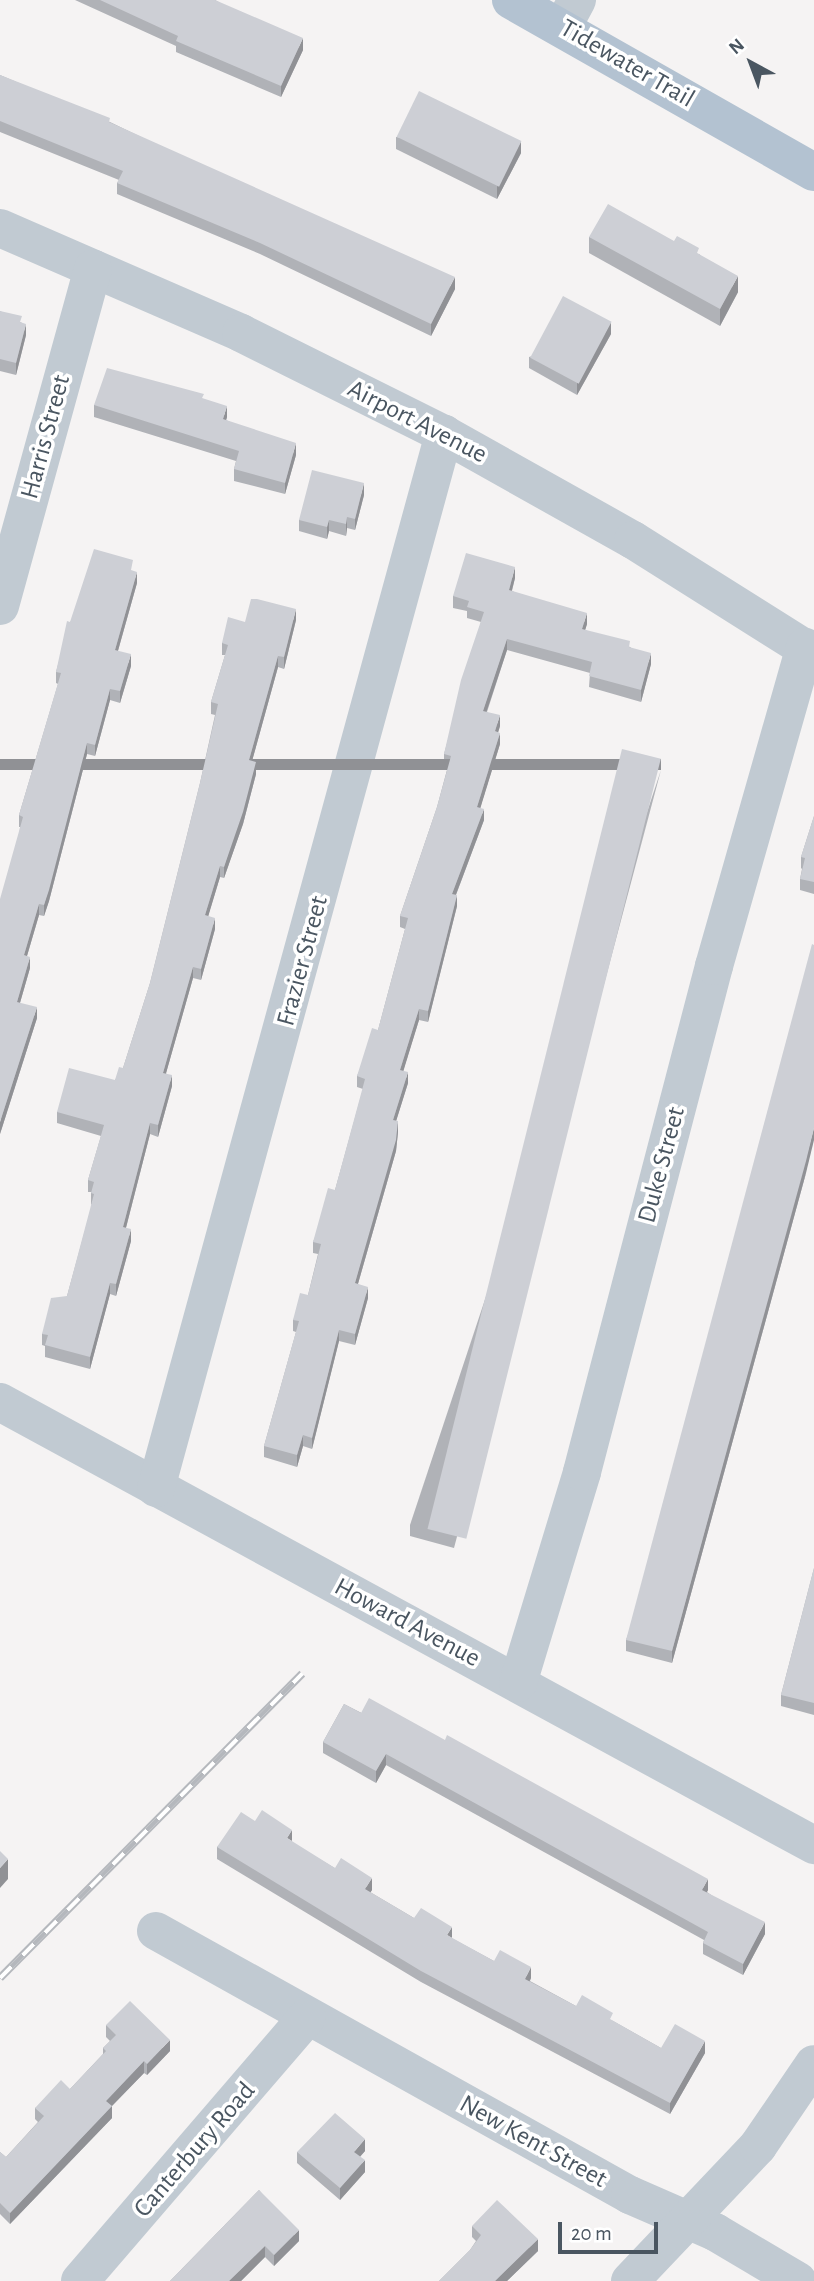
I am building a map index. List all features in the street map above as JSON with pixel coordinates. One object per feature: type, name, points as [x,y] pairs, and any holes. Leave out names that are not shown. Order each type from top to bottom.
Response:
[{"type":"main road","name":"Tidewater Trail","points":[[511,0],[570,14],[814,172]]},
{"type":"street","name":"Airport Avenue","points":[[0,228],[241,332],[444,434],[633,540],[809,650]]},
{"type":"street","name":"Harris Street","points":[[0,606],[93,269]]},
{"type":"street","name":"Frazier Street","points":[[156,1488],[444,434]]},
{"type":"street","name":"Duke Street","points":[[518,1684],[582,1472],[713,967],[809,650]]},
{"type":"street","name":"Howard Avenue","points":[[0,1402],[814,1845]]},
{"type":"street","name":"New Kent Street","points":[[156,1931],[630,2196],[688,2219],[798,2281]]},
{"type":"street","name":"Canterbury Road","points":[[80,2281],[209,2136],[307,2017]]},
{"type":"street","points":[[631,2281],[758,2146],[814,2064]]},
{"type":"building","points":[[100,0],[215,0],[303,38],[281,86],[176,41],[178,36]]},
{"type":"building","points":[[0,75],[110,118],[109,122],[455,277],[431,324],[260,243],[117,183],[123,171],[0,121]]},
{"type":"building","points":[[419,91],[521,141],[499,187],[397,137]]},
{"type":"building","points":[[608,204],[674,241],[677,236],[699,248],[697,253],[738,276],[720,309],[589,237]]},
{"type":"building","points":[[563,296],[612,322],[579,384],[530,358]]},
{"type":"building","points":[[0,311],[22,316],[20,322],[26,324],[16,363],[0,359]]},
{"type":"building","points":[[107,368],[204,394],[202,398],[227,406],[223,419],[296,443],[285,483],[234,469],[239,451],[94,405]]},
{"type":"building","points":[[312,470],[364,483],[355,519],[347,517],[346,524],[329,520],[327,527],[299,520]]},
{"type":"building","points":[[94,549],[133,560],[131,570],[137,572],[115,650],[131,654],[120,691],[110,689],[95,745],[87,743],[49,890],[44,905],[39,904],[24,955],[30,957],[17,1002],[37,1007],[0,1122],[0,899],[23,817],[19,815],[61,673],[56,672],[67,621],[70,622]]},
{"type":"building","points":[[466,553],[515,567],[509,590],[587,613],[582,629],[630,641],[629,647],[651,653],[641,690],[589,676],[592,662],[507,639],[483,711],[500,715],[495,731],[500,733],[477,807],[484,809],[452,894],[457,895],[428,1011],[419,1009],[400,1070],[408,1072],[393,1120],[398,1121],[396,1140],[355,1283],[368,1287],[355,1334],[339,1330],[312,1438],[303,1435],[297,1455],[264,1446],[299,1321],[293,1320],[300,1293],[308,1295],[321,1244],[313,1242],[328,1188],[335,1190],[365,1079],[357,1076],[372,1028],[378,1030],[408,918],[400,916],[437,807],[451,756],[444,754],[461,680],[484,612],[467,607],[469,601],[453,596]]},
{"type":"building","points":[[251,599],[296,609],[284,657],[278,656],[249,760],[256,762],[243,812],[224,867],[220,866],[205,915],[215,918],[201,969],[193,967],[163,1073],[172,1075],[158,1125],[150,1123],[123,1227],[131,1229],[116,1284],[110,1283],[90,1357],[45,1345],[48,1335],[42,1334],[51,1298],[67,1296],[94,1194],[91,1193],[94,1182],[88,1180],[104,1125],[57,1112],[69,1068],[115,1080],[119,1067],[123,1068],[150,983],[200,783],[218,704],[211,702],[228,645],[222,643],[228,617],[245,622]]},
{"type":"building","points":[[622,749],[661,759],[466,1539],[427,1529]]},
{"type":"building","points":[[814,816],[814,882],[800,879],[805,858],[801,857]]},
{"type":"building","points":[[812,944],[814,1128],[672,1651],[626,1640]]},
{"type":"building","points":[[814,1568],[814,1703],[781,1695]]},
{"type":"building","points":[[369,1698],[445,1740],[447,1735],[708,1879],[702,1890],[765,1922],[743,1964],[703,1943],[708,1932],[386,1754],[376,1771],[323,1742],[344,1704],[361,1713]]},
{"type":"building","points":[[262,1810],[292,1830],[287,1838],[335,1868],[341,1858],[372,1878],[365,1889],[414,1918],[421,1908],[452,1927],[447,1935],[494,1961],[500,1950],[531,1967],[525,1979],[576,2006],[582,1995],[613,2013],[610,2019],[661,2048],[675,2024],[705,2041],[670,2103],[421,1971],[217,1847],[241,1812],[255,1821]]},
{"type":"building","points":[[0,1851],[8,1859],[0,1868]]},
{"type":"building","points":[[130,2001],[170,2040],[147,2064],[144,2061],[106,2101],[112,2106],[10,2213],[0,2203],[0,2152],[6,2157],[44,2116],[35,2108],[61,2080],[70,2089],[106,2051],[103,2048],[116,2035],[106,2025]]},
{"type":"building","points":[[335,2113],[365,2139],[354,2152],[365,2160],[340,2188],[297,2152]]},
{"type":"building","points":[[259,2190],[299,2230],[274,2255],[265,2246],[229,2281],[170,2281]]},
{"type":"building","points":[[497,2200],[538,2239],[495,2281],[439,2281],[481,2235],[472,2226]]},
{"type":"railway","points":[[0,1978],[302,1674]]}]
